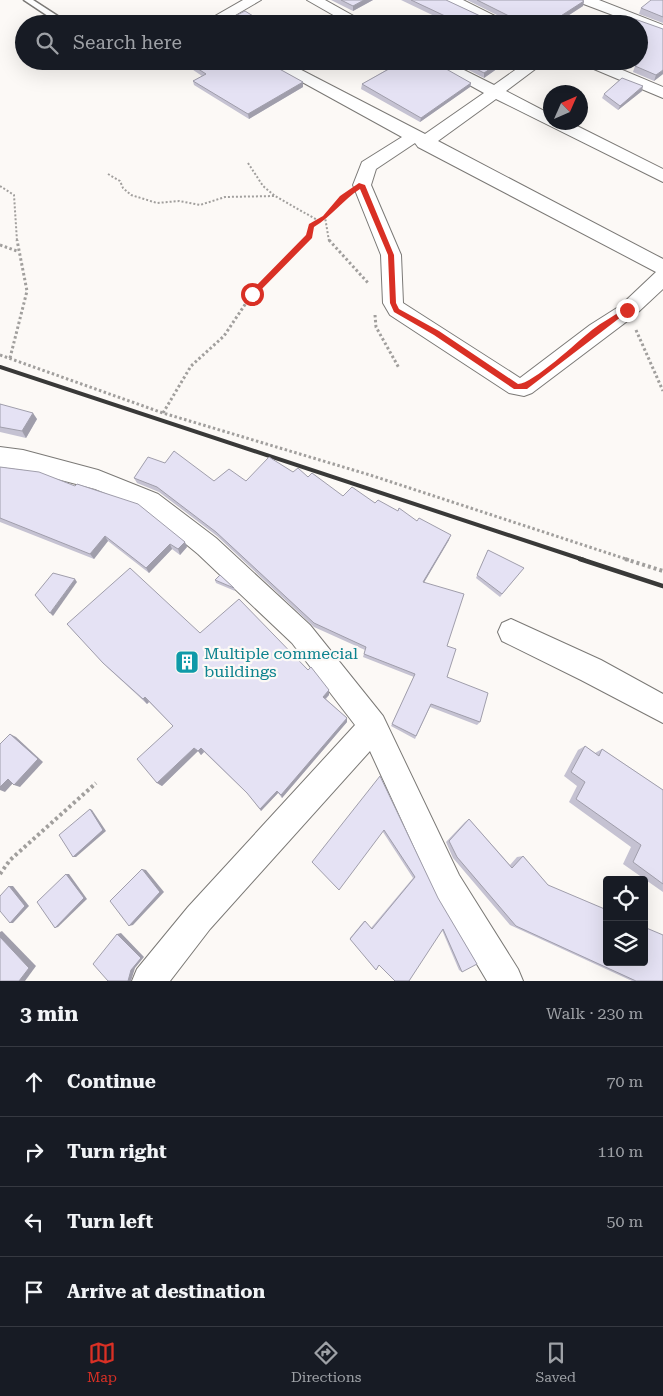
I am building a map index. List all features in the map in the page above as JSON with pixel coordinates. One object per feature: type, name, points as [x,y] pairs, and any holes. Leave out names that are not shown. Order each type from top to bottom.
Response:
[{"type":"street","points":[[225,15],[254,0]]},
{"type":"street","points":[[314,0],[343,15]]},
{"type":"street","points":[[451,0],[484,15]]},
{"type":"street","points":[[586,0],[622,15]]},
{"type":"street","points":[[602,15],[622,0]]},
{"type":"street","points":[[648,24],[663,30]]},
{"type":"street","points":[[289,70],[663,268]]},
{"type":"street","points":[[451,70],[543,117]]},
{"type":"street","points":[[526,70],[495,93],[419,139],[368,166],[362,185],[391,255],[393,303],[397,310],[436,333],[517,387],[524,387],[627,310],[663,277]]},
{"type":"street","points":[[608,70],[663,93]]},
{"type":"street","points":[[571,130],[663,176]]},
{"type":"street","points":[[0,457],[23,460],[98,480],[150,501],[207,546],[301,634],[373,726],[405,790],[424,838],[448,886],[506,981]]},
{"type":"street","points":[[511,632],[591,670],[663,708]]},
{"type":"street","points":[[149,981],[199,918],[373,726]]},
{"type":"lane","points":[[28,0],[52,15]]},
{"type":"path","points":[[248,162],[263,186],[275,196],[319,221]]},
{"type":"path","points":[[108,174],[120,181],[122,187],[138,199],[151,199],[157,203],[179,201],[200,205],[225,197],[275,196]]},
{"type":"path","points":[[162,413],[191,366],[224,336],[252,294],[310,236],[311,226],[325,218],[342,198],[362,185]]},
{"type":"path","points":[[0,186],[14,195],[18,252],[27,291],[10,358]]},
{"type":"path","points":[[325,218],[330,241],[368,281],[370,288]]},
{"type":"path","points":[[0,245],[18,252]]},
{"type":"path","points":[[627,310],[652,362],[663,391]]},
{"type":"path","points":[[374,311],[376,327],[399,368]]},
{"type":"path","points":[[0,355],[162,413],[370,475],[663,571]]},
{"type":"path","points":[[0,874],[10,860],[96,783]]},
{"type":"building","points":[[341,0],[364,0],[353,6]]},
{"type":"building","points":[[411,0],[446,0],[478,15],[443,15]]},
{"type":"building","points":[[477,0],[582,0],[584,1],[562,15],[507,15]]},
{"type":"building","points":[[651,0],[663,0],[663,17],[641,8]]},
{"type":"building","points":[[245,11],[251,15],[237,15]]},
{"type":"building","points":[[648,24],[663,29],[663,70],[656,75],[644,70],[648,70]]},
{"type":"building","points":[[200,70],[281,70],[303,82],[248,114],[193,81],[206,74]]},
{"type":"building","points":[[387,70],[448,70],[471,83],[421,118],[362,84]]},
{"type":"building","points":[[622,78],[643,86],[620,106],[604,94]]},
{"type":"building","points":[[0,404],[33,413],[22,431],[0,427]]},
{"type":"building","points":[[174,451],[214,481],[229,469],[246,481],[269,457],[293,472],[298,468],[308,477],[312,473],[343,496],[352,487],[375,503],[378,500],[398,511],[399,508],[417,521],[419,518],[451,535],[423,582],[464,594],[447,646],[456,649],[447,677],[488,693],[480,722],[431,704],[416,736],[392,724],[415,674],[364,654],[366,647],[314,623],[216,532],[157,487],[134,478],[148,457],[165,463]]},
{"type":"building","points":[[0,467],[39,472],[75,486],[77,484],[138,504],[185,542],[178,549],[170,544],[146,568],[105,536],[90,554],[0,518]]},
{"type":"building","points":[[488,550],[524,568],[502,594],[477,575]]},
{"type":"building","points":[[130,568],[200,633],[239,599],[308,670],[311,667],[329,690],[323,697],[347,718],[281,795],[277,791],[260,809],[247,793],[201,748],[198,751],[194,748],[157,783],[137,759],[173,726],[145,697],[143,699],[103,663],[67,624]]},
{"type":"building","points":[[53,573],[75,579],[50,613],[35,595]]},
{"type":"building","points":[[220,575],[234,588],[215,580]]},
{"type":"building","points":[[10,734],[38,759],[14,785],[8,779],[0,787],[0,744]]},
{"type":"building","points":[[585,746],[599,756],[602,749],[663,790],[663,884],[633,862],[641,845],[576,799],[585,782],[571,772]]},
{"type":"building","points":[[380,776],[438,898],[477,964],[462,972],[443,929],[409,981],[395,981],[379,965],[376,970],[350,939],[365,921],[372,929],[415,877],[384,830],[339,890],[312,862]]},
{"type":"building","points":[[90,809],[103,830],[73,857],[59,835]]},
{"type":"building","points":[[469,819],[512,868],[523,856],[548,885],[603,908],[603,966],[516,926],[457,857],[449,841]]},
{"type":"building","points":[[142,869],[160,892],[129,926],[110,901]]},
{"type":"building","points":[[66,874],[84,898],[55,928],[37,902]]},
{"type":"building","points":[[9,886],[25,906],[10,923],[0,911],[0,896]]},
{"type":"building","points":[[648,929],[663,935],[663,981],[636,981],[603,966],[648,966]]},
{"type":"building","points":[[117,934],[141,958],[131,970],[128,981],[108,981],[93,964]]},
{"type":"building","points":[[0,937],[29,968],[19,981],[0,981]]},
{"type":"railway","points":[[0,367],[584,560]]},
{"type":"railway","points":[[580,559],[663,586]]},
{"type":"place","name":"Multiple commecial buildings","points":[[187,662]]},
{"type":"route","points":[[252,294],[310,236],[311,226],[325,218],[342,198],[362,185],[391,255],[393,303],[397,310],[436,333],[517,387],[524,387],[546,372],[597,331],[627,310]]}]
